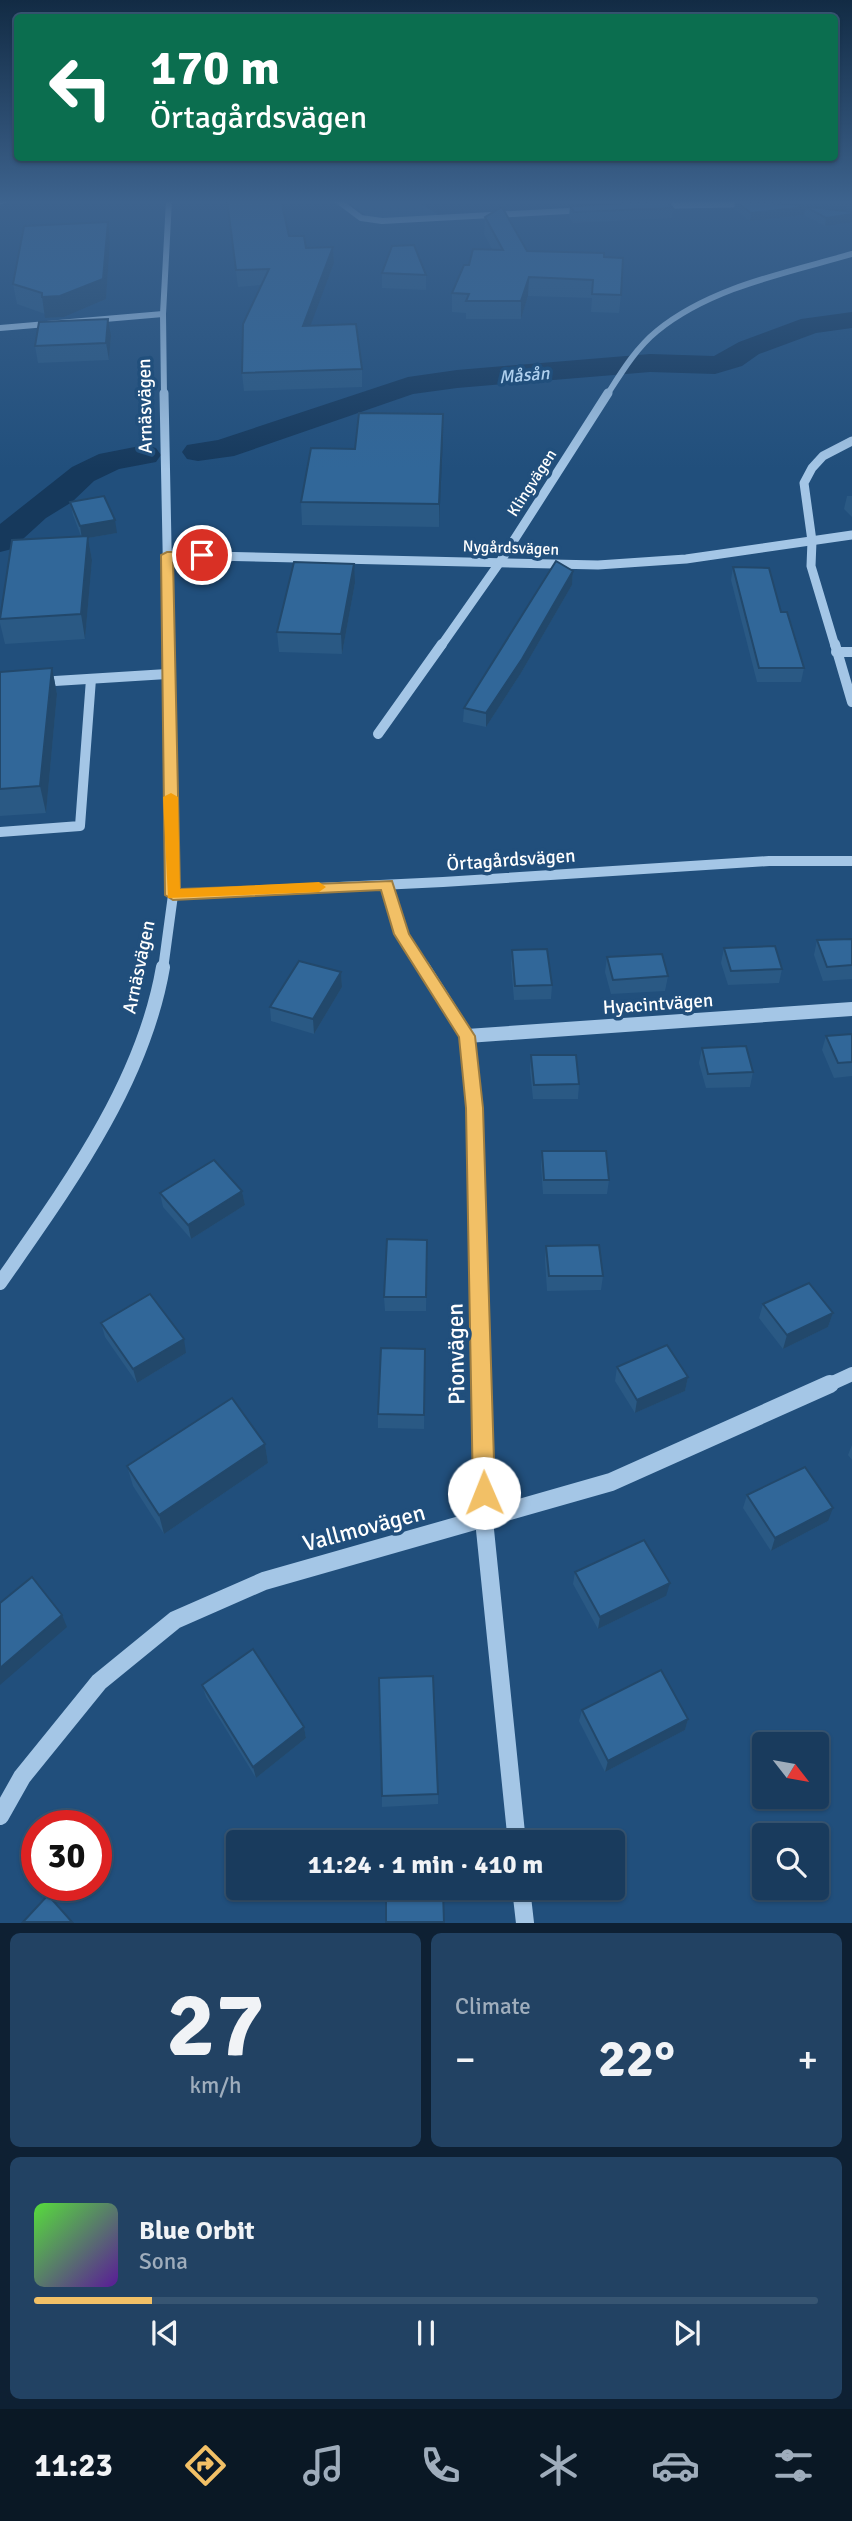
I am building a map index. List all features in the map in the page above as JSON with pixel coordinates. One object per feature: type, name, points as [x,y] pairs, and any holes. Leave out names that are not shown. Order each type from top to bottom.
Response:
[{"type":"street","name":"Arnäsvägen","points":[[0,1283],[75,1171],[125,1084],[156,999],[173,895],[167,674],[164,290]]},
{"type":"street","name":"Klingvägen","points":[[378,734],[500,562],[638,350],[657,331],[695,307],[733,290]]},
{"type":"street","points":[[0,328],[163,314]]},
{"type":"street","points":[[852,441],[825,454],[807,474],[804,483],[812,541],[811,566],[852,702]]},
{"type":"street","name":"Nygårdsvägen","points":[[167,555],[598,565],[673,560],[852,536]]},
{"type":"street","points":[[835,652],[852,652]]},
{"type":"street","points":[[26,683],[167,674]]},
{"type":"street","points":[[0,832],[79,826],[91,679]]},
{"type":"street","name":"Örtagårdsvägen","points":[[173,895],[387,885],[769,861],[852,861]]},
{"type":"street","name":"Pionvägen","points":[[387,885],[402,934],[467,1036],[474,1108],[484,1520],[516,1830]]},
{"type":"street","name":"Hyacintvägen","points":[[467,1036],[852,1009]]},
{"type":"street","name":"Vallmovägen","points":[[0,1816],[22,1777],[99,1682],[175,1620],[264,1581],[611,1482],[852,1374]]},
{"type":"street","points":[[523,1900],[525,1923]]},
{"type":"building","points":[[31,290],[76,290],[60,296],[42,297],[42,293]]},
{"type":"building","points":[[259,290],[317,290],[303,326],[356,324],[362,369],[242,373],[243,324]]},
{"type":"building","points":[[453,290],[525,290],[521,301],[466,301],[469,294],[452,293]]},
{"type":"building","points":[[592,290],[621,290],[621,295],[592,294]]},
{"type":"building","points":[[108,319],[106,343],[35,346],[39,322]]},
{"type":"building","points":[[359,413],[443,414],[439,504],[301,502],[311,448],[355,449]]},
{"type":"building","points":[[104,496],[115,520],[80,526],[70,502]]},
{"type":"building","points":[[88,536],[81,614],[0,619],[12,540]]},
{"type":"building","points":[[556,561],[573,571],[522,659],[486,713],[464,708]]},
{"type":"building","points":[[294,562],[354,564],[341,634],[277,632]]},
{"type":"building","points":[[733,567],[769,568],[781,612],[787,612],[804,668],[759,668]]},
{"type":"building","points":[[52,668],[40,786],[0,789],[0,672]]},
{"type":"building","points":[[852,939],[852,965],[827,967],[817,940]]},
{"type":"building","points":[[775,946],[782,969],[731,971],[724,948]]},
{"type":"building","points":[[547,949],[552,985],[515,986],[512,950]]},
{"type":"building","points":[[662,954],[668,976],[613,980],[607,957]]},
{"type":"building","points":[[299,961],[341,972],[313,1019],[270,1007]]},
{"type":"building","points":[[852,1034],[852,1062],[838,1063],[826,1036]]},
{"type":"building","points":[[746,1046],[753,1072],[708,1074],[702,1048]]},
{"type":"building","points":[[531,1055],[576,1055],[579,1084],[534,1085]]},
{"type":"building","points":[[542,1151],[606,1151],[609,1180],[544,1180]]},
{"type":"building","points":[[214,1160],[242,1191],[188,1225],[160,1193]]},
{"type":"building","points":[[387,1239],[427,1240],[426,1297],[384,1297]]},
{"type":"building","points":[[599,1245],[603,1276],[549,1276],[546,1246]]},
{"type":"building","points":[[809,1283],[833,1313],[787,1335],[763,1304]]},
{"type":"building","points":[[150,1294],[184,1339],[133,1369],[101,1323]]},
{"type":"building","points":[[667,1345],[688,1377],[637,1400],[617,1367]]},
{"type":"building","points":[[381,1348],[425,1349],[424,1415],[378,1414]]},
{"type":"building","points":[[232,1398],[265,1444],[159,1515],[127,1466]]},
{"type":"building","points":[[805,1467],[833,1508],[775,1538],[747,1495]]},
{"type":"building","points":[[644,1540],[670,1583],[600,1617],[575,1572]]},
{"type":"building","points":[[32,1577],[62,1615],[0,1668],[0,1603]]},
{"type":"building","points":[[253,1649],[304,1727],[253,1767],[202,1685]]},
{"type":"building","points":[[661,1670],[688,1719],[608,1761],[582,1710]]},
{"type":"building","points":[[433,1676],[438,1794],[382,1796],[379,1678]]},
{"type":"building","points":[[386,1900],[443,1900],[444,1922],[386,1922]]},
{"type":"building","points":[[42,1901],[53,1901],[72,1922],[23,1922]]},
{"type":"waterway","name":"Måsån","points":[[198,452],[223,449],[408,386],[457,379],[650,363],[715,365],[732,360],[749,348],[811,325],[852,320]]},
{"type":"waterway","name":"Måsån","points":[[0,542],[34,511],[60,495],[83,474],[110,461],[145,455]]},
{"type":"slow traffic","points":[[171,797],[173,895],[319,887]]},
{"type":"route","points":[[202,555],[167,555],[173,895],[387,885],[402,934],[430,982],[467,1036],[474,1108],[484,1493]]}]
